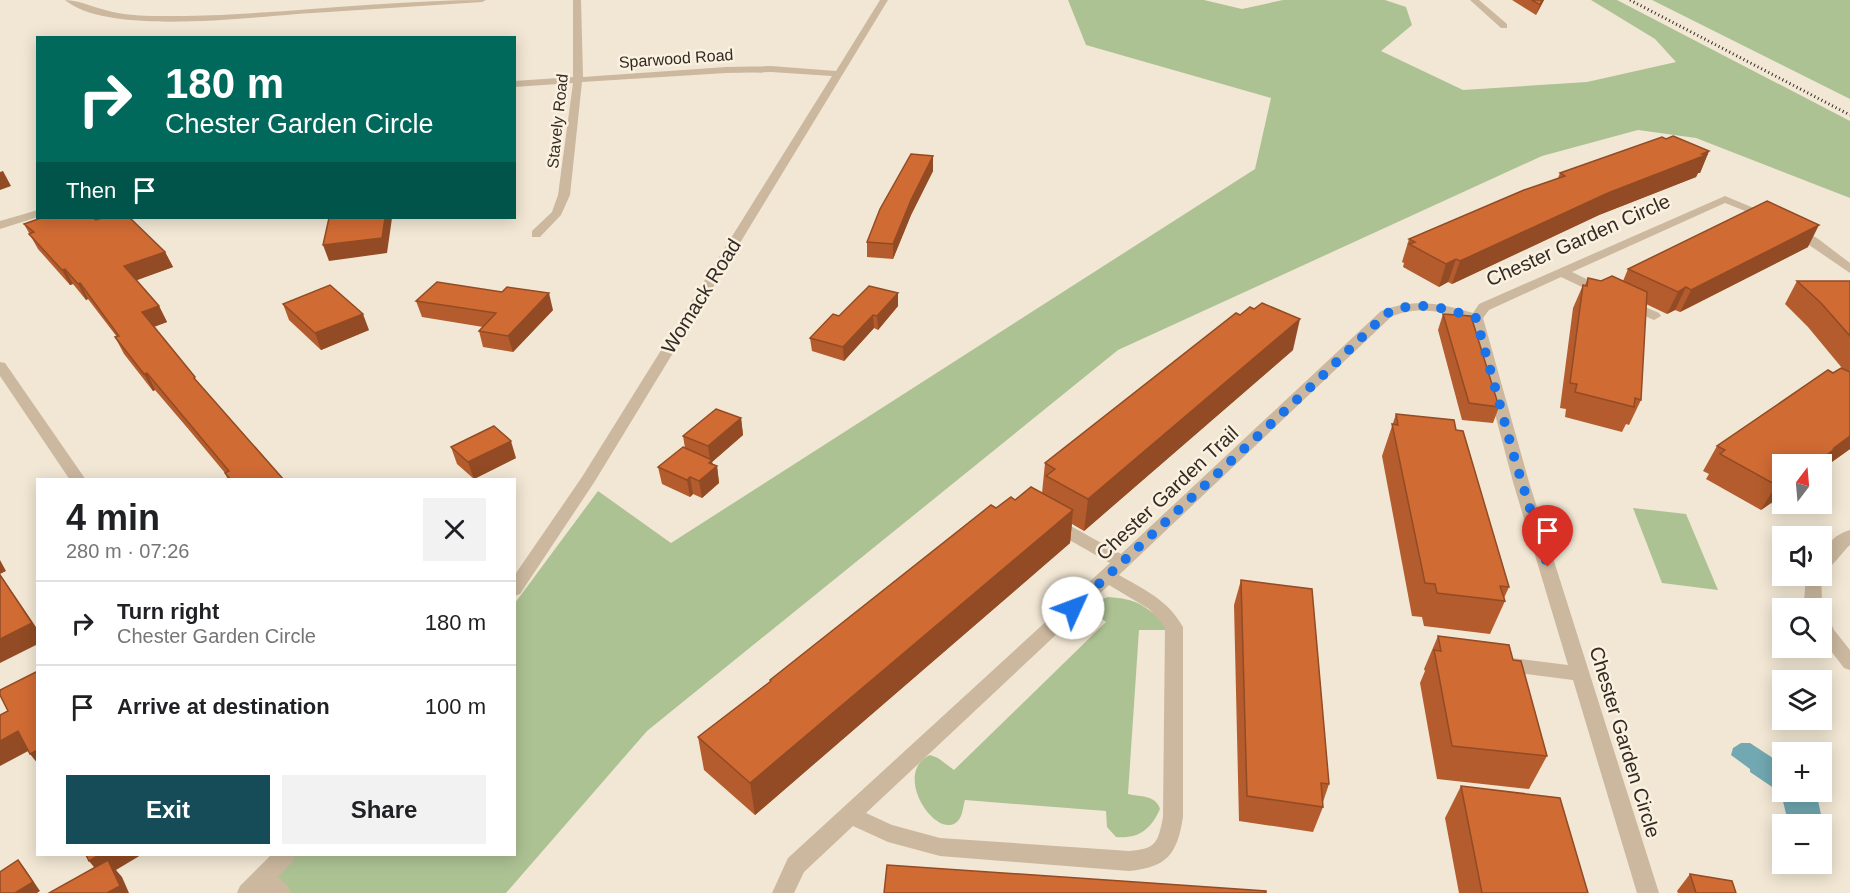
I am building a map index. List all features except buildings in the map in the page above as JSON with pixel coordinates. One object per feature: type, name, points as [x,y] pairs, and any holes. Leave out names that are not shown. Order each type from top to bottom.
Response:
[{"type":"street","points":[[69,0],[82,8],[97,12],[158,18],[395,3],[482,0]]},
{"type":"street","name":"Stavely Road","points":[[536,234],[557,213],[564,195],[578,80],[578,0]]},
{"type":"street","name":"Womack Road","points":[[516,587],[587,481],[884,0]]},
{"type":"street","points":[[1474,0],[1504,26]]},
{"type":"street","name":"Sparwood Road","points":[[516,84],[750,69],[840,74]]},
{"type":"street","name":"Chester Garden Circle","points":[[1648,893],[1521,482],[1476,318],[1484,307],[1725,199],[1780,222],[1813,241],[1850,269]]},
{"type":"street","points":[[0,225],[36,214]]},
{"type":"street","points":[[1561,272],[1654,316]]},
{"type":"street","name":"Chester Garden Trail","points":[[783,893],[796,864],[1317,381],[1386,314],[1398,308],[1417,305],[1450,310],[1476,318]]},
{"type":"street","points":[[0,366],[77,478]]},
{"type":"street","points":[[851,815],[888,833],[940,847],[1129,861],[1149,860],[1163,850],[1170,835],[1173,817],[1174,627],[1170,616],[1115,569],[1042,517]]},
{"type":"street","points":[[1832,552],[1850,536]]},
{"type":"street","points":[[1832,640],[1850,663]]},
{"type":"street","points":[[1484,661],[1581,674]]},
{"type":"street","points":[[280,893],[256,885],[284,856]]},
{"type":"green space","points":[[1068,0],[1204,0],[1242,9],[1283,0],[1385,0],[1406,7],[1412,25],[1381,51],[1463,90],[1587,82],[1676,62],[1655,39],[1591,0],[1617,0],[1850,121],[1850,198],[1696,138],[1638,130],[1542,156],[1118,350],[647,731],[506,893],[256,893],[292,856],[516,856],[516,602],[598,491],[671,543],[1255,169],[1271,98],[1086,45]]},
{"type":"green space","points":[[1652,0],[1850,0],[1850,99]]},
{"type":"green space","points":[[1633,508],[1686,514],[1718,590],[1662,583]]},
{"type":"green space","points":[[1108,597],[1134,601],[1152,612],[1166,625],[1165,630],[1139,630],[1128,794],[1147,797],[1158,804],[1160,809],[1153,822],[1138,834],[1116,837],[1107,827],[1106,811],[965,800],[960,818],[952,825],[942,823],[931,816],[922,805],[916,791],[915,777],[919,764],[930,755],[954,770],[1106,622],[1089,609],[1092,603]]},
{"type":"water","points":[[1741,743],[1750,743],[1772,757],[1772,787],[1731,755],[1733,748]]},
{"type":"water","points":[[1783,802],[1818,802],[1821,814],[1786,814]]},
{"type":"railway","points":[[1630,0],[1850,115]]},
{"type":"route","points":[[1073,608],[1386,314],[1398,308],[1417,305],[1450,310],[1476,318],[1515,460],[1548,567]]}]
